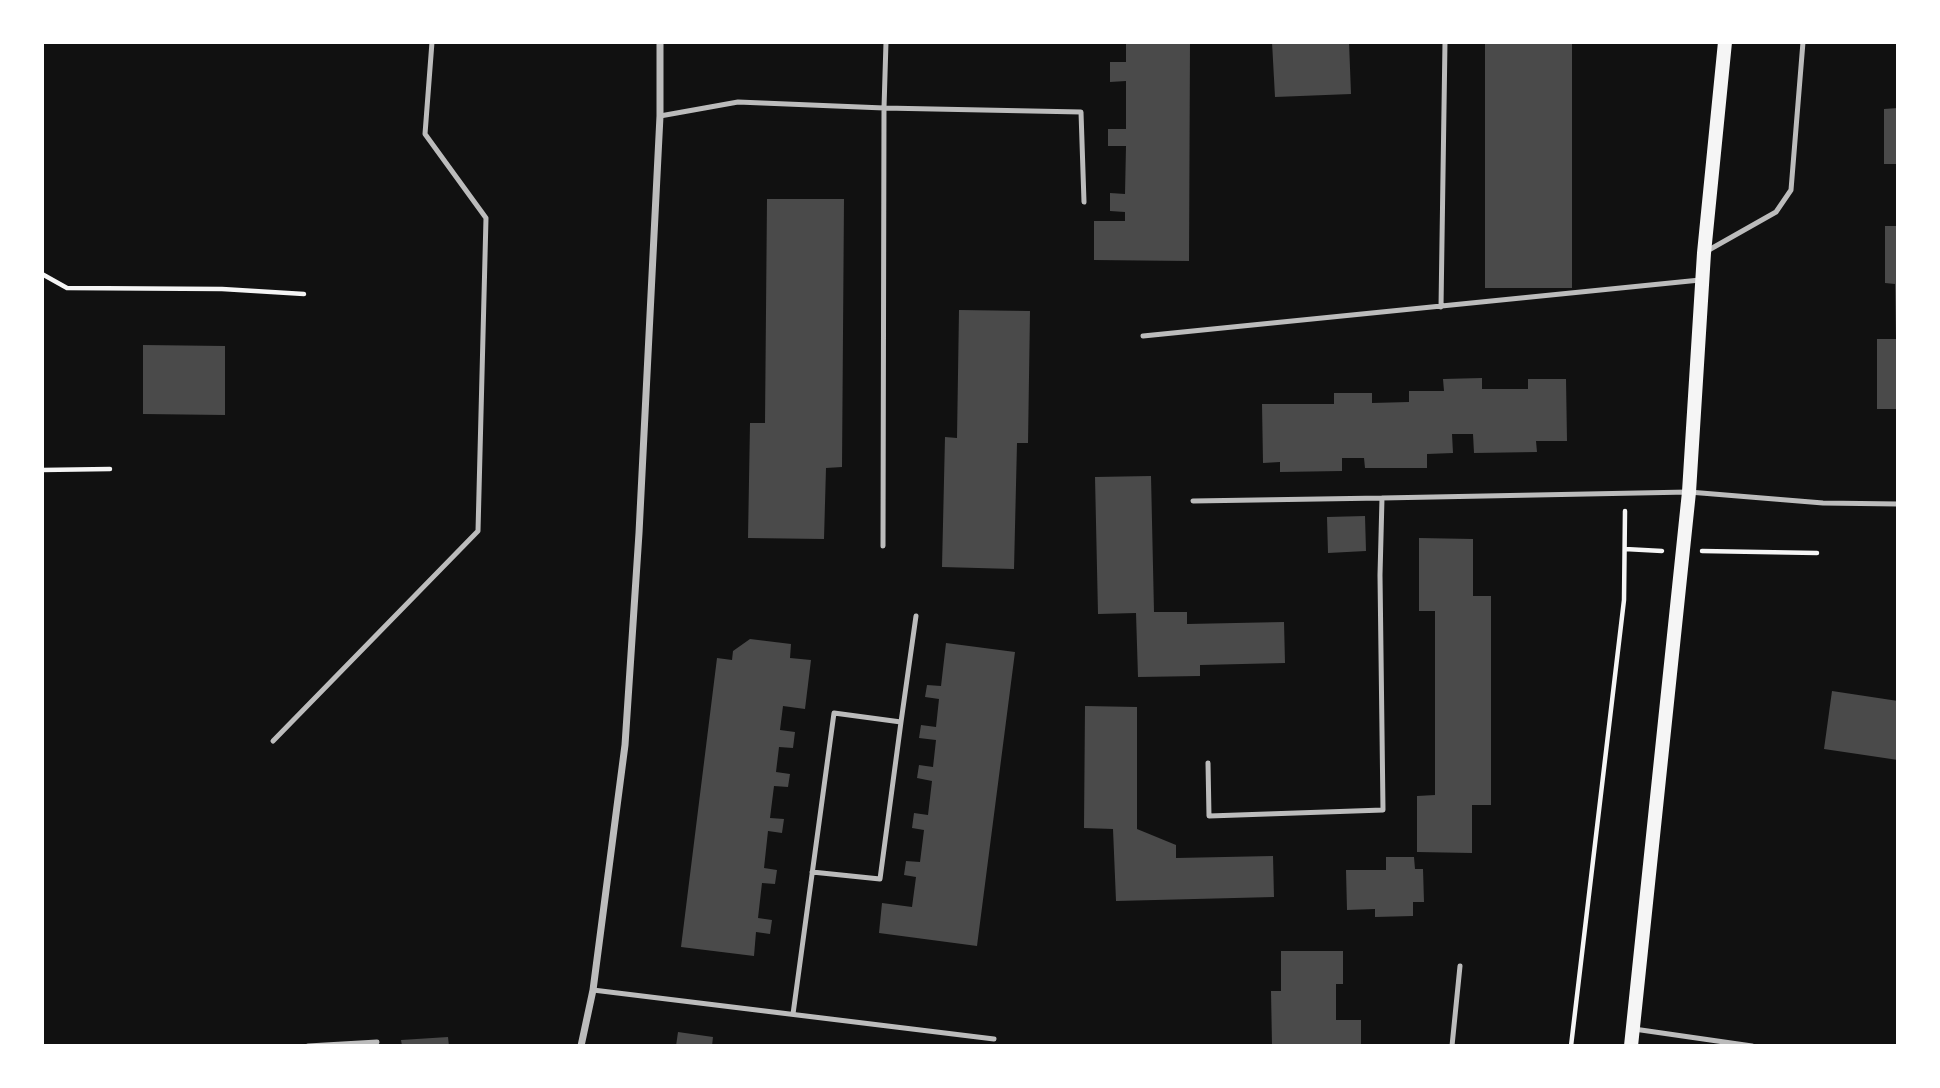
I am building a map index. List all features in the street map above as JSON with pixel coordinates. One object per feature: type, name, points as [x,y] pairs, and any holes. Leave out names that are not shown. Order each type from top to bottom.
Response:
[{"type":"main road","points":[[1631,1046],[1689,492],[1704,253],[1725,42]]},
{"type":"street","points":[[581,1046],[593,990],[625,745],[639,533],[660,116],[660,42]]},
{"type":"lane","points":[[273,741],[478,531],[485,218],[425,134],[432,42]]},
{"type":"lane","points":[[883,546],[886,42]]},
{"type":"lane","points":[[1441,307],[1445,42]]},
{"type":"lane","points":[[1704,253],[1776,212],[1791,190],[1803,42]]},
{"type":"lane","points":[[660,116],[738,102],[884,108],[1081,111],[1084,202]]},
{"type":"lane","points":[[1143,336],[1703,280]]},
{"type":"lane","points":[[1193,501],[1689,492],[1823,503],[1898,504]]},
{"type":"lane","points":[[1208,763],[1209,816],[1382,810],[1382,498]]},
{"type":"lane","points":[[812,873],[880,879],[916,615]]},
{"type":"lane","points":[[793,1014],[834,713],[901,722]]},
{"type":"lane","points":[[1452,1046],[1460,966]]},
{"type":"lane","points":[[593,990],[994,1039]]},
{"type":"lane","points":[[1634,1029],[1752,1046]]},
{"type":"lane","points":[[308,1046],[377,1042]]},
{"type":"path","points":[[42,274],[67,288],[222,289],[304,294]]},
{"type":"path","points":[[42,470],[110,470]]},
{"type":"path","points":[[1571,1046],[1624,600],[1626,493]]},
{"type":"path","points":[[1625,549],[1817,553]]},
{"type":"building","points":[[1126,42],[1190,42],[1189,261],[1094,260],[1094,221],[1125,221],[1125,212],[1110,211],[1110,193],[1125,194],[1126,146],[1108,146],[1108,129],[1126,129],[1126,81],[1110,82],[1110,62],[1126,62]]},
{"type":"building","points":[[1272,42],[1349,42],[1351,94],[1275,97]]},
{"type":"building","points":[[1485,42],[1572,42],[1572,288],[1485,288]]},
{"type":"building","points":[[1898,108],[1898,164],[1884,164],[1884,109]]},
{"type":"building","points":[[767,199],[844,199],[842,467],[826,468],[824,539],[748,538],[750,423],[765,423]]},
{"type":"building","points":[[1885,226],[1898,226],[1898,409],[1877,409],[1877,339],[1896,339],[1895,284],[1885,283]]},
{"type":"building","points":[[959,310],[1030,311],[1028,443],[1017,443],[1014,569],[942,567],[945,437],[957,438]]},
{"type":"building","points":[[143,345],[225,346],[225,415],[143,414]]},
{"type":"building","points":[[1482,378],[1482,389],[1528,389],[1528,379],[1566,379],[1567,441],[1536,441],[1537,452],[1474,453],[1473,434],[1452,434],[1453,453],[1427,454],[1427,468],[1365,468],[1364,458],[1342,458],[1342,471],[1280,472],[1280,462],[1263,463],[1262,404],[1334,404],[1334,393],[1372,393],[1372,403],[1409,402],[1409,391],[1444,391],[1443,379]]},
{"type":"building","points":[[1151,476],[1154,612],[1187,612],[1187,624],[1284,622],[1285,663],[1200,665],[1200,676],[1138,677],[1136,613],[1098,614],[1095,477]]},
{"type":"building","points":[[1365,516],[1366,551],[1328,553],[1327,517]]},
{"type":"building","points":[[1419,538],[1473,539],[1473,596],[1491,596],[1491,805],[1472,805],[1472,853],[1417,852],[1417,796],[1435,795],[1435,611],[1419,611]]},
{"type":"building","points":[[750,639],[791,644],[790,658],[811,660],[805,709],[783,706],[780,730],[795,732],[793,748],[779,747],[776,772],[790,774],[788,787],[774,786],[770,818],[784,819],[782,833],[768,831],[764,868],[777,870],[775,884],[762,883],[758,918],[772,920],[770,934],[756,932],[754,956],[681,947],[717,658],[732,660],[733,651]]},
{"type":"building","points":[[946,643],[1015,652],[977,946],[879,933],[882,903],[912,907],[916,877],[904,875],[906,861],[920,862],[924,830],[912,828],[914,813],[928,815],[932,781],[917,778],[919,765],[933,767],[936,740],[919,738],[921,725],[936,727],[939,699],[925,697],[927,685],[941,686]]},
{"type":"building","points":[[1832,691],[1898,701],[1898,760],[1824,749]]},
{"type":"building","points":[[1085,706],[1137,707],[1137,829],[1176,845],[1176,858],[1273,856],[1274,897],[1116,901],[1113,829],[1084,828]]},
{"type":"building","points":[[1386,857],[1414,857],[1415,869],[1423,869],[1424,902],[1413,902],[1413,916],[1375,917],[1375,909],[1347,910],[1346,870],[1386,870]]},
{"type":"building","points":[[1281,951],[1343,951],[1343,984],[1336,984],[1336,1020],[1361,1020],[1361,1046],[1272,1046],[1271,991],[1281,991]]},
{"type":"building","points":[[678,1032],[713,1037],[712,1046],[676,1046]]},
{"type":"building","points":[[448,1037],[449,1046],[402,1046],[401,1040]]}]
